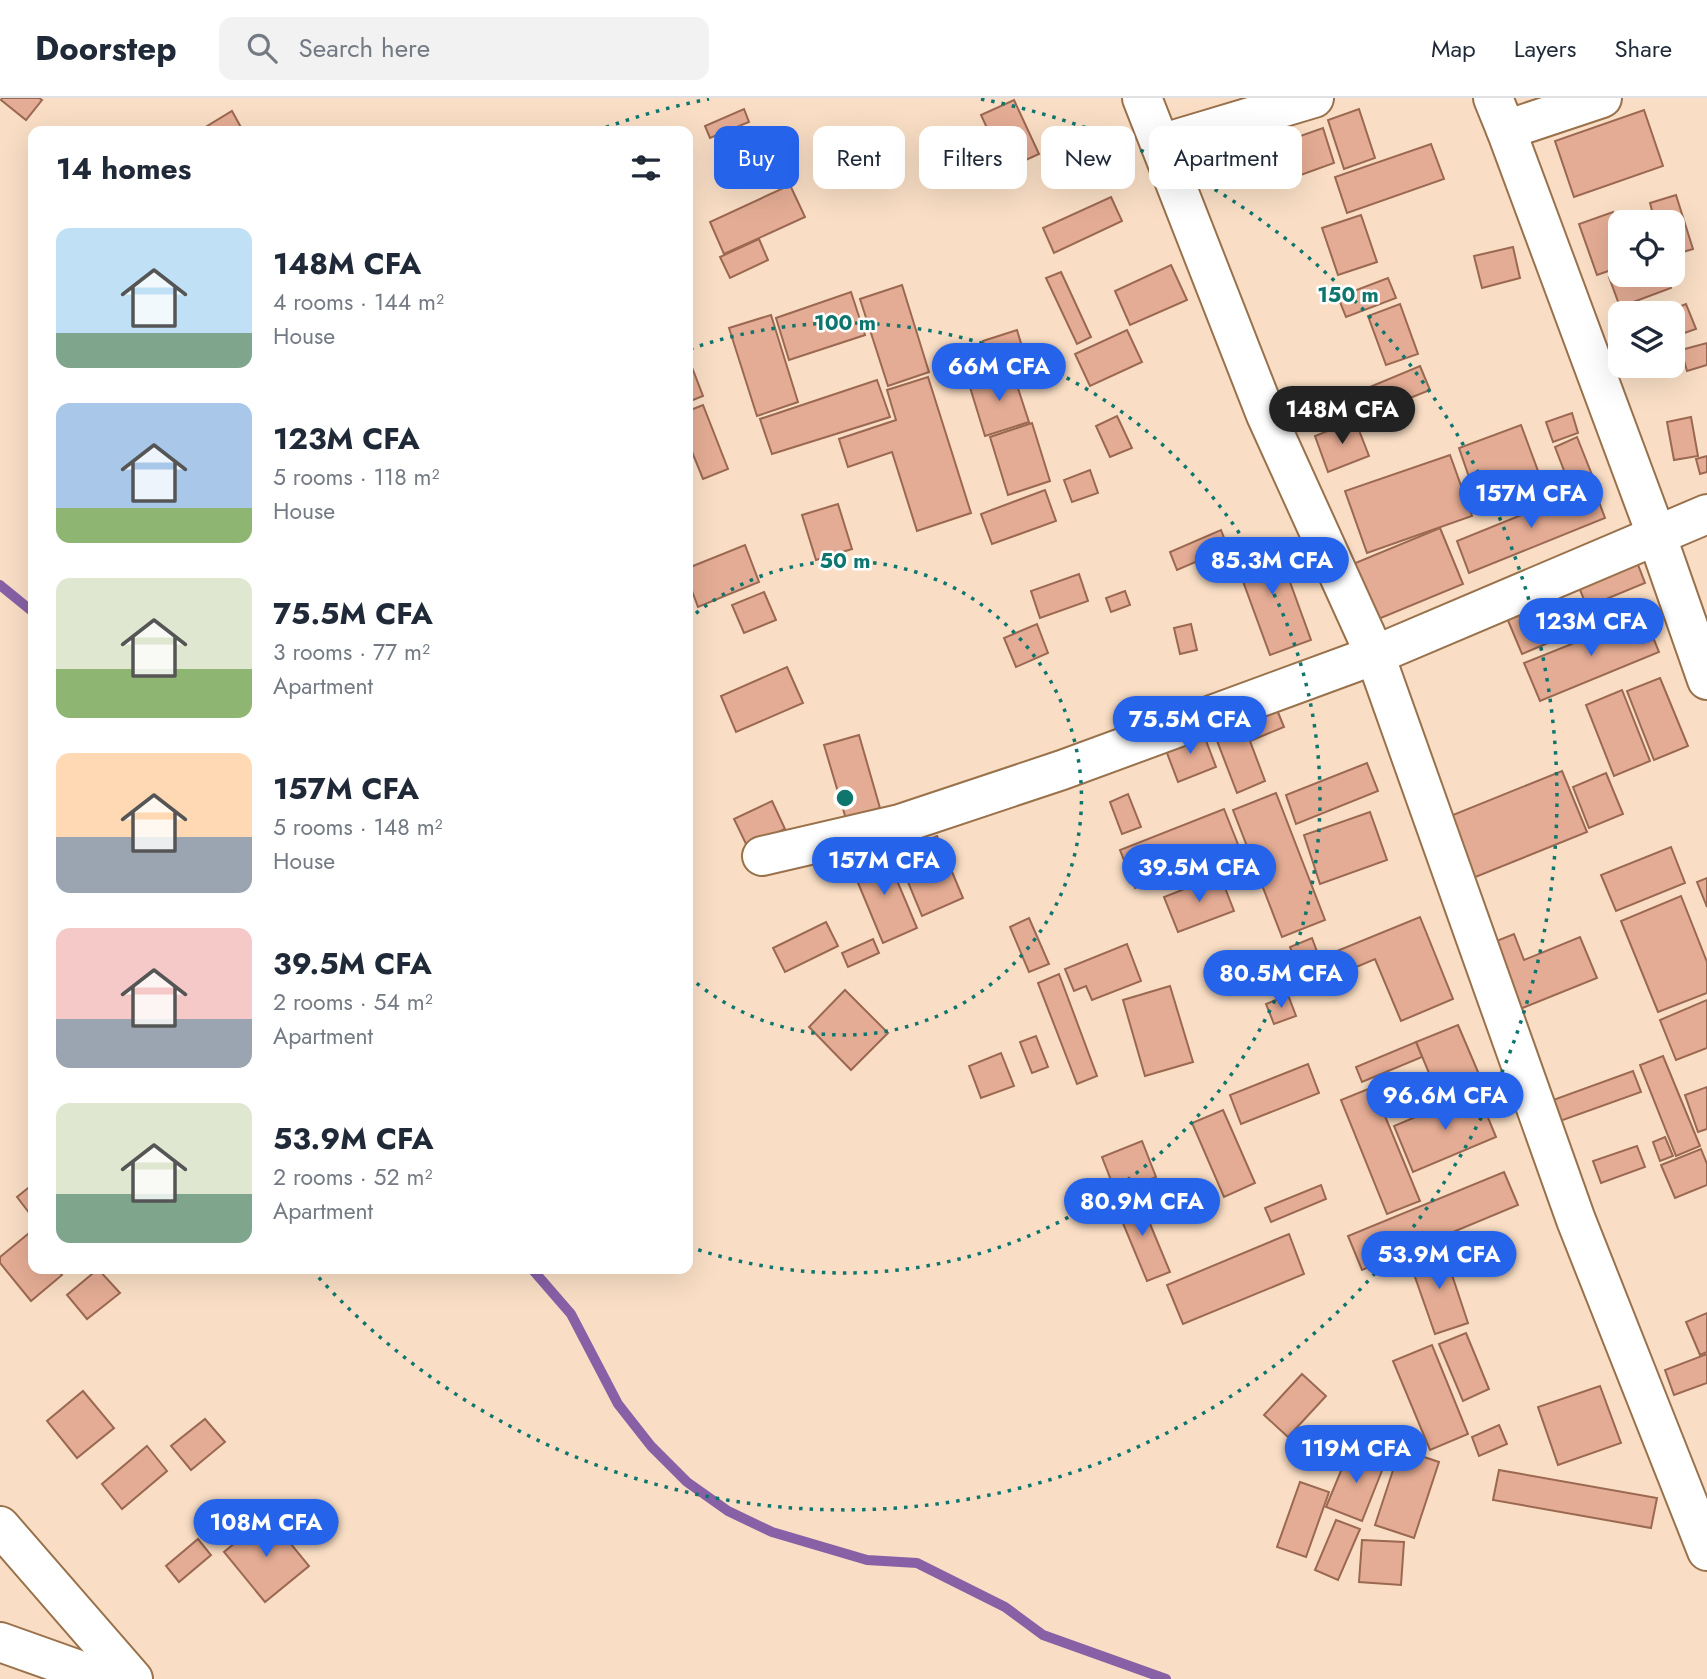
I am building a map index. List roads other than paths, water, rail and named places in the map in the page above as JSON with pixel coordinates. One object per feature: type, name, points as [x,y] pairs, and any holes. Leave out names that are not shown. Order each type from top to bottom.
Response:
[{"type":"street","points":[[1142,98],[1153,126]]},
{"type":"street","points":[[1220,126],[1314,98]]},
{"type":"street","points":[[1602,98],[1500,114],[1656,534],[1707,680]]},
{"type":"street","points":[[1178,189],[1266,415],[1374,655],[1576,1220],[1707,1551]]},
{"type":"street","points":[[762,856],[900,824],[1062,769],[1374,655],[1707,514]]},
{"type":"street","points":[[0,1526],[133,1679]]},
{"type":"street","points":[[0,1642],[104,1679]]},
{"type":"waterway","points":[[0,585],[28,608]]},
{"type":"waterway","points":[[536,1274],[571,1314],[618,1404],[651,1446],[687,1482],[728,1511],[772,1532],[867,1560],[917,1563],[1005,1607],[1043,1635],[1166,1679]]}]
